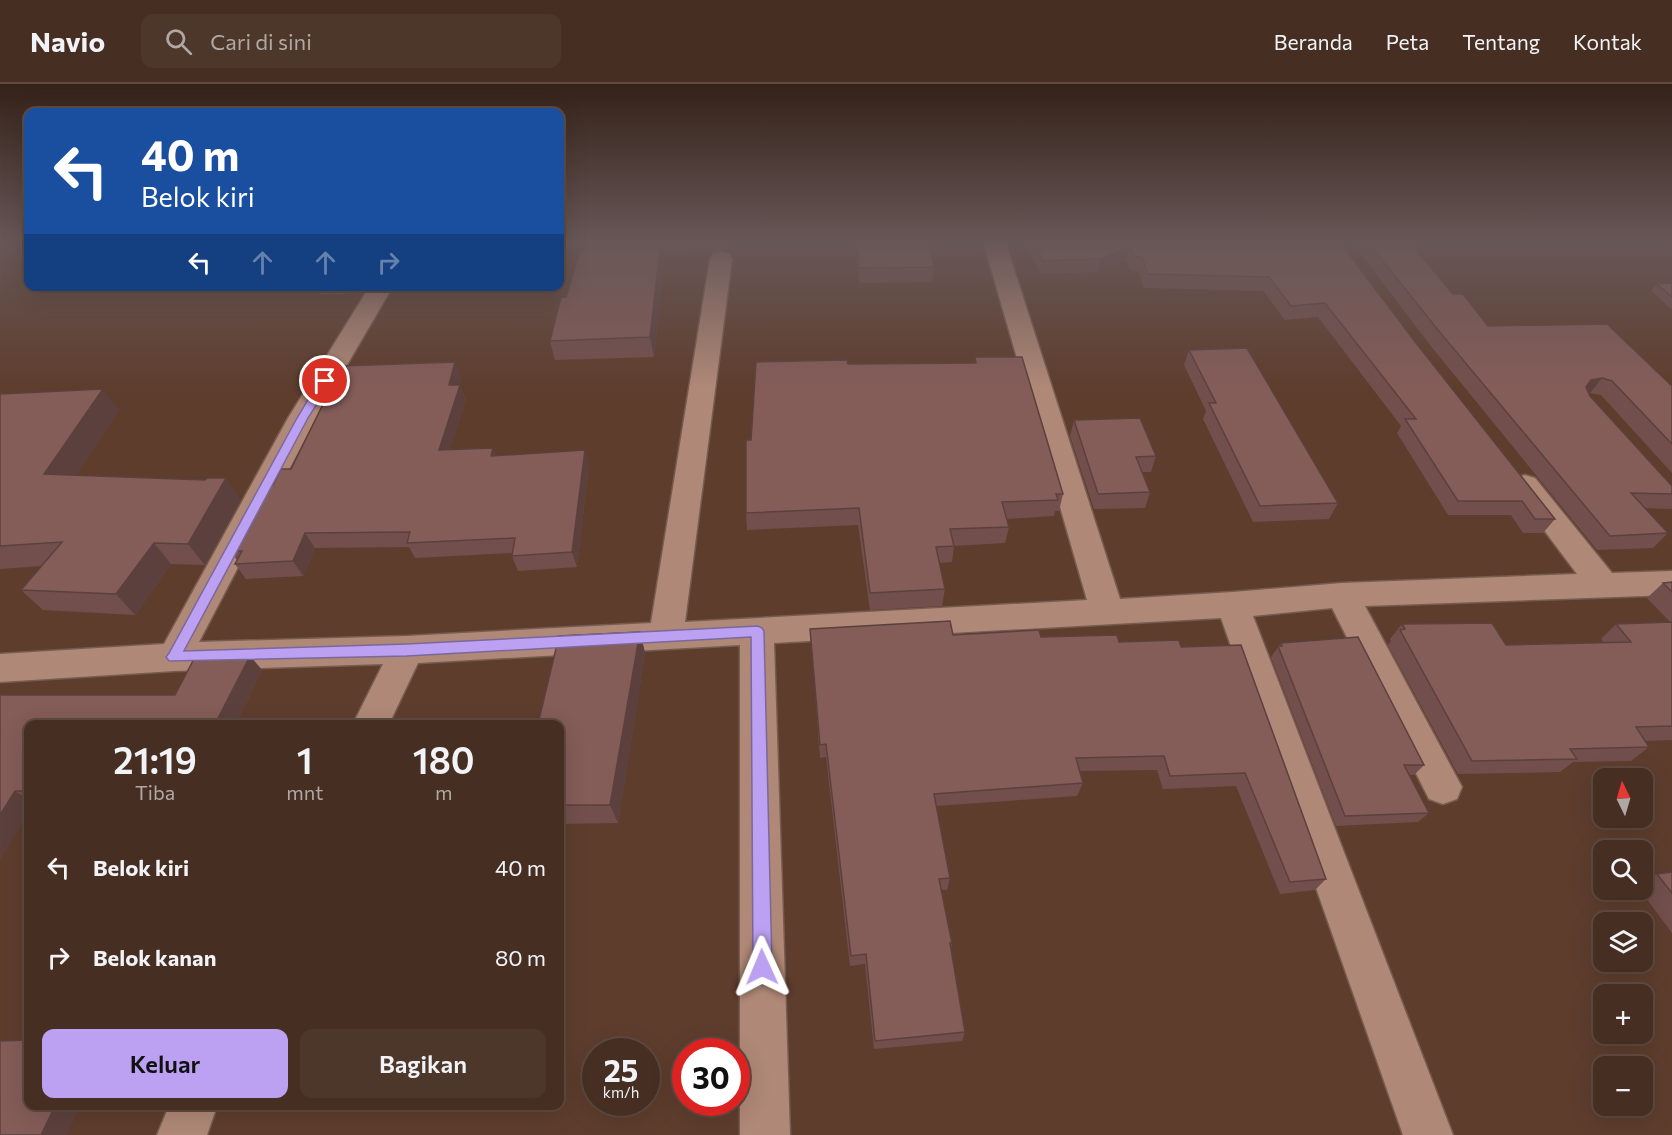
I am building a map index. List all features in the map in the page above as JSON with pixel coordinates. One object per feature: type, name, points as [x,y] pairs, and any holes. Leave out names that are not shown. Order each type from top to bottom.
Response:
[{"type":"street","points":[[666,636],[716,290]]},
{"type":"street","points":[[1009,290],[1107,611]]},
{"type":"street","points":[[174,657],[302,418],[379,291]]},
{"type":"street","points":[[1508,463],[1603,585]]},
{"type":"street","points":[[0,668],[174,657],[407,650],[758,631],[1233,605],[1342,595],[1672,583]]},
{"type":"street","points":[[1342,595],[1443,787]]},
{"type":"street","points":[[1233,605],[1428,1135]]},
{"type":"street","points":[[758,631],[765,1135]]},
{"type":"street","points":[[373,720],[407,650]]},
{"type":"street","points":[[182,1135],[191,1110]]},
{"type":"building","points":[[568,290],[655,290],[650,337],[550,341],[561,297],[566,297]]},
{"type":"building","points":[[1279,290],[1376,290],[1555,519],[1535,519],[1522,501],[1458,501],[1405,419],[1416,419],[1325,303],[1291,306]]},
{"type":"building","points":[[1406,290],[1450,290],[1453,294],[1463,294],[1488,326],[1607,324],[1672,386],[1672,444],[1612,381],[1602,378],[1591,380],[1586,387],[1590,396],[1672,486],[1672,494],[1631,493],[1668,533],[1610,536]]},
{"type":"building","points":[[1664,290],[1672,290],[1672,297]]},
{"type":"building","points":[[1247,348],[1338,503],[1260,506],[1209,403],[1216,403],[1189,350]]},
{"type":"building","points":[[975,357],[1022,357],[1063,494],[1056,494],[1058,500],[1002,502],[1009,527],[950,529],[954,546],[936,547],[945,589],[870,593],[859,508],[746,513],[746,440],[751,440],[756,362],[847,360],[848,364],[976,363]]},
{"type":"building","points":[[455,362],[449,385],[460,385],[439,450],[493,448],[491,456],[585,450],[572,552],[512,556],[515,538],[407,543],[410,532],[305,533],[293,561],[235,564],[242,551],[230,551],[266,485],[273,485],[281,469],[291,469],[342,366]]},
{"type":"building","points":[[103,389],[44,474],[205,480],[207,478],[226,478],[188,544],[154,543],[116,594],[21,590],[62,542],[0,546],[0,394]]},
{"type":"building","points":[[1140,418],[1156,456],[1136,457],[1150,492],[1098,494],[1074,420]]},
{"type":"building","points":[[1672,582],[1672,592],[1663,583]]},
{"type":"building","points":[[950,621],[953,635],[1039,630],[1041,637],[1117,635],[1119,642],[1179,640],[1181,647],[1241,645],[1326,879],[1290,882],[1245,773],[1170,776],[1164,756],[1076,758],[1083,783],[934,794],[950,878],[939,879],[952,943],[950,943],[965,1032],[875,1041],[866,954],[851,956],[826,744],[820,745],[810,629]]},
{"type":"building","points":[[1672,622],[1672,726],[1636,727],[1649,747],[1570,749],[1577,759],[1472,761],[1400,630],[1405,629],[1402,624],[1492,623],[1506,645],[1631,642],[1616,624]]},
{"type":"building","points":[[640,632],[610,805],[564,805],[564,720],[539,720],[559,636]]},
{"type":"building","points":[[1358,637],[1424,765],[1404,765],[1429,813],[1345,816],[1278,646],[1282,646],[1281,643]]},
{"type":"building","points":[[250,656],[217,720],[24,720],[24,791],[15,791],[0,815],[0,695],[175,695],[195,657]]},
{"type":"building","points":[[1672,872],[1672,893],[1657,874]]},
{"type":"building","points":[[24,1040],[24,1110],[53,1110],[41,1135],[0,1135],[0,1041]]},
{"type":"route","points":[[325,381],[302,418],[174,657],[407,650],[758,631],[762,967]]}]
